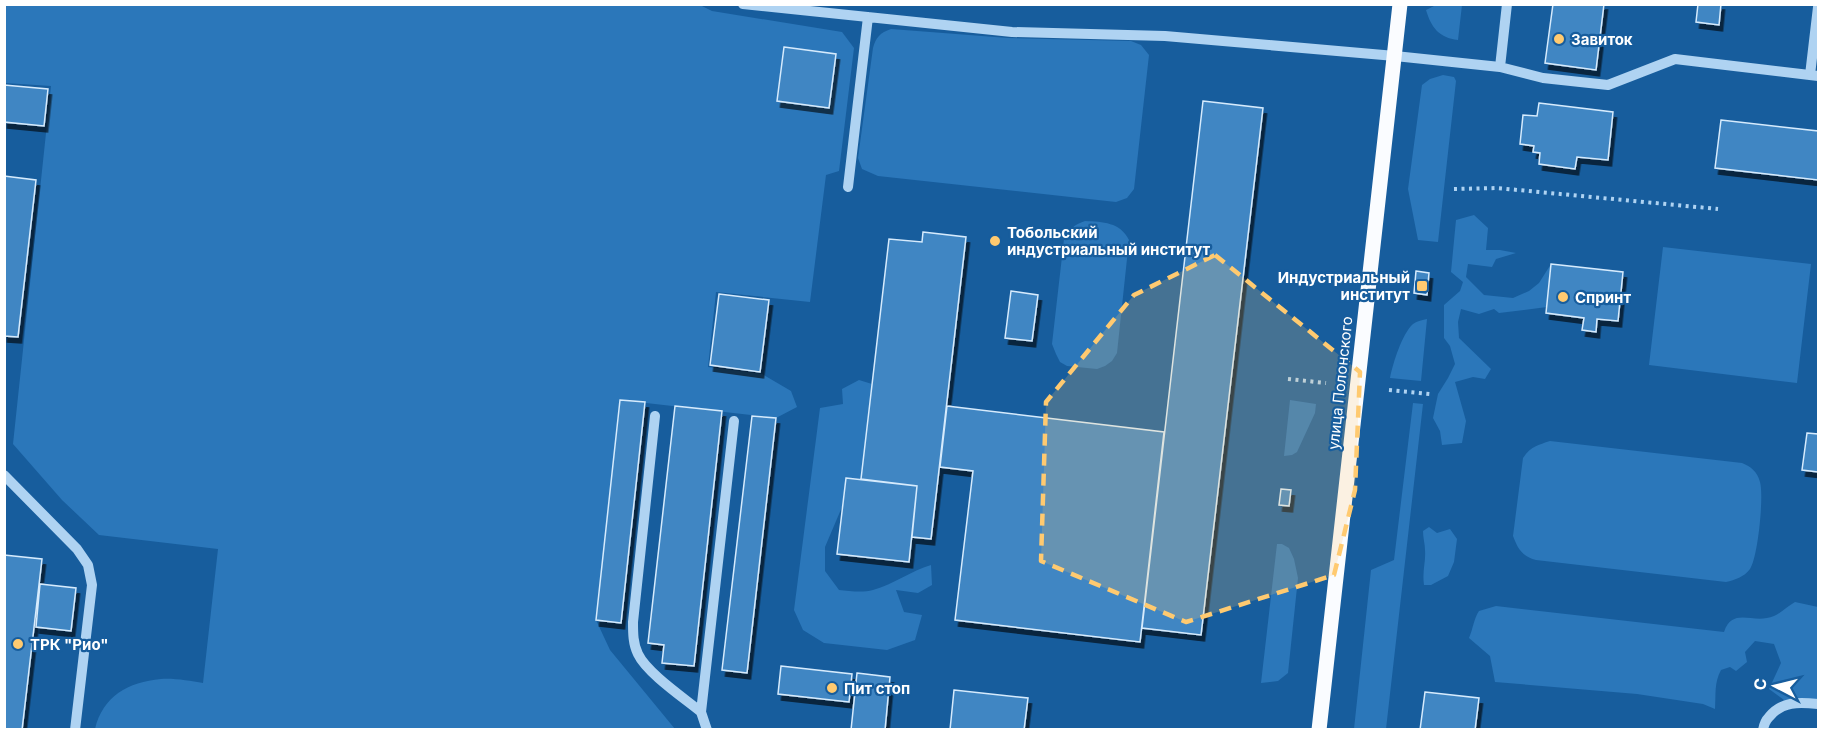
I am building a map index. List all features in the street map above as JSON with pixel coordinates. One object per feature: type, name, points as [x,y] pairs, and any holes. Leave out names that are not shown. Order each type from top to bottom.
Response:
[{"type":"main road","name":"улица Полонского","points":[[1319,729],[1400,4]]},
{"type":"lane","points":[[743,4],[1012,32],[1165,36],[1395,56],[1500,67],[1543,78],[1608,85],[1675,59],[1814,76],[1818,7]]},
{"type":"lane","points":[[1500,67],[1508,4]]},
{"type":"lane","points":[[848,187],[868,17]]},
{"type":"lane","points":[[655,416],[633,640],[639,656],[659,678],[701,712]]},
{"type":"lane","points":[[707,729],[701,712],[734,421]]},
{"type":"lane","points":[[4,475],[77,549],[88,565],[92,585],[75,729]]},
{"type":"lane","points":[[1763,729],[1764,723],[1774,711],[1787,704],[1818,704]]},
{"type":"path","points":[[1454,189],[1497,188],[1718,208]]},
{"type":"path","points":[[1288,379],[1326,383]]},
{"type":"path","points":[[1389,390],[1430,394]]},
{"type":"highlighted area","points":[[1215,255],[1360,372],[1355,490],[1334,575],[1186,622],[1041,561],[1046,402],[1134,295]]},
{"type":"shaded area","points":[[698,4],[712,11],[842,32],[854,48],[839,171],[826,175],[810,302],[716,292],[708,367],[762,374],[791,391],[797,407],[776,418],[620,400],[596,620],[610,650],[675,729],[95,729],[104,708],[111,699],[128,687],[161,679],[203,683],[218,549],[99,535],[62,500],[13,444],[51,86],[5,83],[4,5]],"holes":[[[784,47],[836,54],[829,108],[777,101]]]},
{"type":"shaded area","points":[[1436,5],[1462,5],[1458,40],[1441,34],[1430,22],[1426,10]]},
{"type":"shaded area","points":[[891,29],[1008,38],[1131,41],[1141,45],[1149,55],[1134,189],[1127,198],[1116,202],[878,176],[862,169],[858,158],[873,48],[879,36]]},
{"type":"shaded area","points":[[1443,75],[1454,77],[1456,81],[1438,242],[1418,240],[1408,189],[1422,85],[1430,79]]},
{"type":"shaded area","points":[[1474,215],[1488,228],[1486,250],[1516,253],[1496,259],[1492,267],[1468,264],[1466,277],[1484,295],[1513,298],[1529,291],[1539,283],[1551,264],[1547,307],[1499,313],[1494,309],[1479,314],[1461,309],[1458,322],[1459,338],[1491,369],[1485,379],[1473,377],[1455,382],[1466,421],[1462,443],[1442,445],[1440,431],[1433,418],[1438,394],[1455,364],[1450,346],[1444,338],[1444,305],[1460,291],[1463,282],[1451,272],[1456,220]]},
{"type":"shaded area","points":[[1085,221],[1116,226],[1129,240],[1117,353],[1112,361],[1097,369],[1067,366],[1060,362],[1052,344],[1064,239],[1072,228]]},
{"type":"shaded area","points":[[1663,247],[1811,264],[1797,383],[1649,365]]},
{"type":"shaded area","points":[[1427,319],[1421,381],[1390,378],[1405,335],[1413,324]]},
{"type":"shaded area","points":[[859,380],[872,384],[861,479],[846,478],[842,507],[825,547],[825,571],[839,590],[856,592],[873,590],[931,565],[932,585],[918,593],[896,590],[904,612],[922,615],[915,640],[887,650],[824,643],[803,630],[794,610],[820,408],[843,404],[842,389]]},
{"type":"shaded area","points":[[1290,400],[1316,404],[1315,413],[1297,452],[1284,456]]},
{"type":"shaded area","points":[[1413,403],[1423,404],[1386,729],[1354,729],[1371,570],[1394,560]]},
{"type":"shaded area","points":[[1550,441],[1742,463],[1748,466],[1759,478],[1761,489],[1758,540],[1750,569],[1739,578],[1726,582],[1536,560],[1527,556],[1519,548],[1513,536],[1523,458],[1531,449]]},
{"type":"shaded area","points":[[1429,527],[1437,533],[1450,529],[1457,539],[1454,562],[1448,576],[1431,585],[1424,585],[1423,531]]},
{"type":"shaded area","points":[[1277,544],[1289,548],[1298,578],[1288,673],[1278,681],[1261,683]]},
{"type":"shaded area","points":[[1795,602],[1818,607],[1818,701],[1784,700],[1769,689],[1781,663],[1774,644],[1755,641],[1745,652],[1747,662],[1736,671],[1730,667],[1721,670],[1716,684],[1715,709],[1703,704],[1637,694],[1495,682],[1490,656],[1469,638],[1479,611],[1496,606],[1724,632],[1733,620],[1774,616]]},
{"type":"building","points":[[1553,4],[1604,4],[1596,70],[1545,63]]},
{"type":"building","points":[[1698,4],[1721,4],[1719,25],[1696,22]]},
{"type":"building","points":[[784,47],[836,54],[829,108],[777,101]]},
{"type":"building","points":[[4,85],[48,89],[44,126],[4,122]]},
{"type":"building","points":[[1203,101],[1263,108],[1201,635],[1142,628]]},
{"type":"building","points":[[1539,103],[1613,112],[1608,160],[1577,157],[1575,169],[1539,164],[1540,153],[1533,152],[1534,146],[1520,144],[1523,115],[1537,116]]},
{"type":"building","points":[[1721,120],[1818,131],[1818,180],[1715,168]]},
{"type":"building","points":[[4,176],[36,180],[18,337],[4,336]]},
{"type":"building","points":[[923,232],[966,237],[931,539],[912,537],[917,486],[861,479],[889,239],[922,242]]},
{"type":"building","points":[[1551,264],[1623,272],[1618,321],[1597,319],[1596,332],[1582,330],[1584,318],[1546,313]]},
{"type":"building","points":[[1416,271],[1429,273],[1427,295],[1414,293]]},
{"type":"building","points":[[1011,291],[1038,295],[1032,341],[1005,338]]},
{"type":"building","points":[[719,294],[769,300],[760,372],[710,365]]},
{"type":"building","points":[[620,400],[645,402],[621,623],[596,620]]},
{"type":"building","points":[[675,406],[722,411],[694,666],[662,663],[664,645],[648,643]]},
{"type":"building","points":[[947,406],[1164,432],[1140,642],[955,620],[973,471],[940,467]]},
{"type":"building","points":[[752,416],[776,418],[747,673],[722,670]]},
{"type":"building","points":[[1807,433],[1818,434],[1818,472],[1802,470]]},
{"type":"building","points":[[846,478],[917,486],[909,562],[837,554]]},
{"type":"building","points":[[1281,489],[1291,490],[1289,506],[1279,505]]},
{"type":"building","name":"ТРК \"Рио\"","points":[[4,555],[42,559],[22,730],[4,730]]},
{"type":"building","points":[[40,584],[76,588],[71,631],[36,627]]},
{"type":"building","points":[[781,666],[852,674],[849,702],[778,694]]},
{"type":"building","points":[[857,673],[890,677],[885,730],[851,730]]},
{"type":"building","points":[[954,690],[1028,698],[1024,730],[950,730]]},
{"type":"building","points":[[1425,692],[1479,698],[1475,730],[1420,730]]},
{"type":"place","name":"Завиток","points":[[1559,39]]},
{"type":"place","name":"Тобольский индустриальный институт","points":[[995,241]]},
{"type":"place","name":"Индустриальный институт","points":[[1422,286]]},
{"type":"place","name":"Спринт","points":[[1563,297]]},
{"type":"place","name":"ТРК \"Рио\"","points":[[18,644]]},
{"type":"place","name":"Пит стоп","points":[[832,688]]}]
